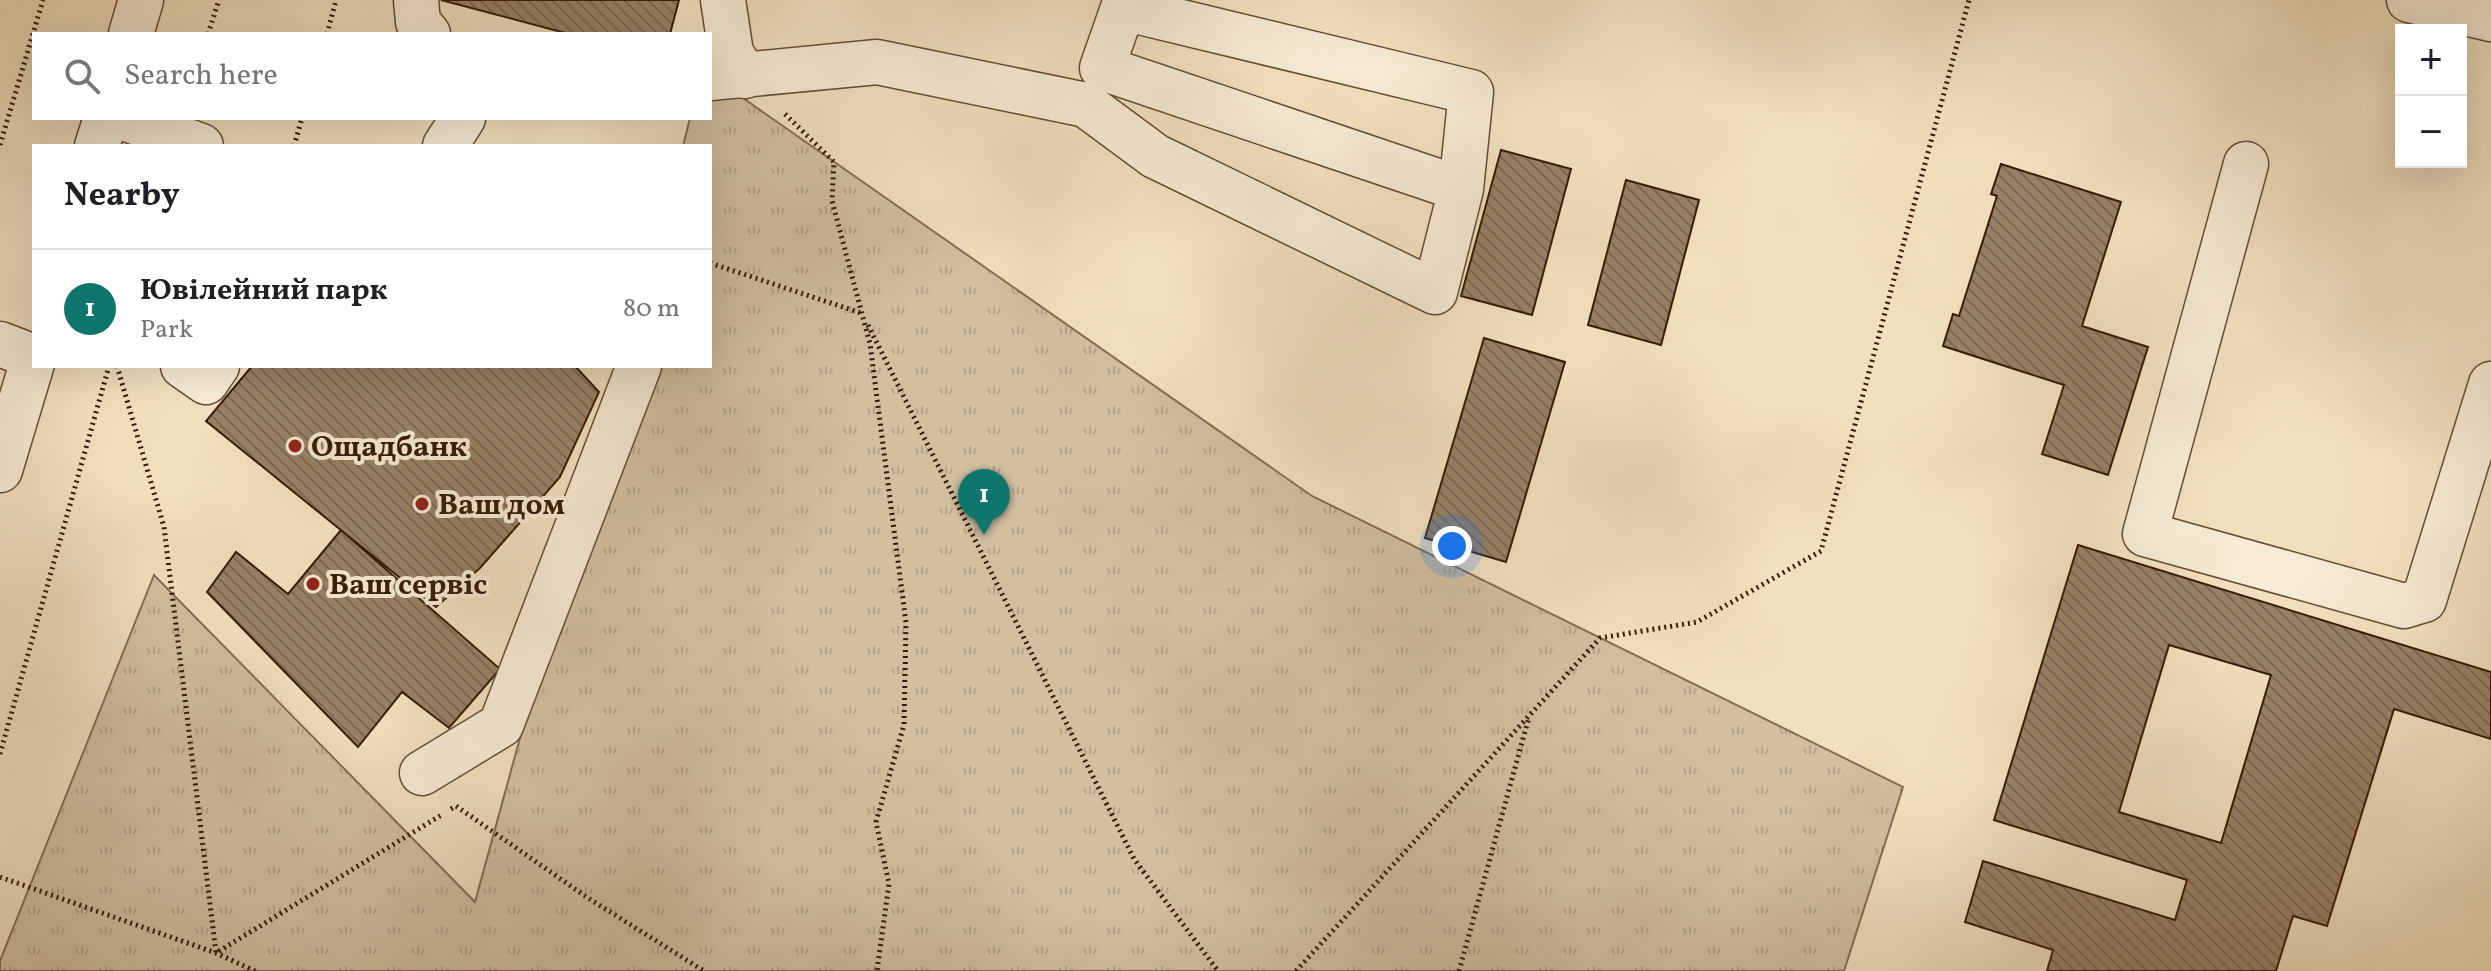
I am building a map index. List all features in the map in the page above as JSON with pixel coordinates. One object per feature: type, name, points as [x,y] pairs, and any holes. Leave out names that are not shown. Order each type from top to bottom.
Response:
[{"type":"street","points":[[132,32],[141,0]]},
{"type":"street","points":[[416,0],[418,22],[426,32]]},
{"type":"street","points":[[723,0],[731,53],[728,77],[877,62],[1094,86],[1461,189]]},
{"type":"street","points":[[2409,0],[2491,19]]},
{"type":"street","points":[[1123,8],[1471,92],[1461,189],[1435,292],[1155,156],[1094,86],[1123,8]]},
{"type":"street","points":[[98,144],[105,120]]},
{"type":"street","points":[[130,120],[196,144]]},
{"type":"street","points":[[446,144],[462,120]]},
{"type":"street","points":[[2246,164],[2145,534],[2404,606],[2424,600],[2491,384]]},
{"type":"street","points":[[0,344],[32,356]]},
{"type":"street","points":[[0,470],[32,364]]},
{"type":"street","points":[[186,368],[206,382],[216,368]]},
{"type":"street","points":[[422,773],[501,725],[638,368]]},
{"type":"path","points":[[34,32],[43,0]]},
{"type":"path","points":[[209,32],[219,0]]},
{"type":"path","points":[[328,32],[336,0]]},
{"type":"path","points":[[1296,971],[1600,638],[1697,622],[1821,551],[1969,0]]},
{"type":"path","points":[[0,145],[32,37]]},
{"type":"path","points":[[728,77],[834,162],[832,201],[870,344],[906,623],[904,725],[876,822],[889,884],[877,971]]},
{"type":"path","points":[[295,144],[301,120]]},
{"type":"path","points":[[712,264],[862,314],[1134,859],[1218,971]]},
{"type":"path","points":[[0,754],[108,368]]},
{"type":"path","points":[[118,368],[164,527],[216,953]]},
{"type":"path","points":[[1459,971],[1530,713]]},
{"type":"path","points":[[216,953],[456,806],[585,896],[704,971]]},
{"type":"path","points":[[0,877],[216,953],[255,971]]},
{"type":"path","points":[[879,959],[884,971]]},
{"type":"green space","points":[[712,76],[1312,496],[1903,787],[1844,971],[0,971],[0,961],[154,575],[475,902],[621,368],[712,368],[712,144],[684,144],[690,120],[712,120]]},
{"type":"building","points":[[441,0],[679,0],[671,32],[561,32]]},
{"type":"building","points":[[1501,150],[1571,169],[1532,315],[1461,296]]},
{"type":"building","points":[[2001,164],[2121,202],[2082,326],[2148,347],[2108,475],[2042,454],[2064,385],[1943,346],[1953,314],[1959,316],[1997,196],[1991,194]]},
{"type":"building","points":[[1626,180],[1699,200],[1661,345],[1588,325]]},
{"type":"building","points":[[1484,338],[1565,362],[1506,562],[1425,538]]},
{"type":"building","name":"Ваш дом","points":[[250,368],[577,368],[599,392],[560,477],[480,568],[436,607],[206,421]]},
{"type":"building","points":[[341,530],[500,669],[449,728],[402,692],[358,747],[207,592],[236,552],[288,594]]},
{"type":"building","points":[[2078,545],[2491,672],[2491,739],[2394,709],[2327,926],[2293,916],[2276,971],[2047,971],[2053,950],[1965,922],[1983,861],[2175,920],[2187,880],[1994,820]],"holes":[[[2169,645],[2271,675],[2221,843],[2119,812]]]},
{"type":"place","name":"Ощадбанк","points":[[295,446]]},
{"type":"place","name":"Ваш дом","points":[[422,504]]},
{"type":"place","name":"Ювілейний парк","points":[[984,535]]},
{"type":"place","name":"Ваш сервіс","points":[[313,584]]}]
